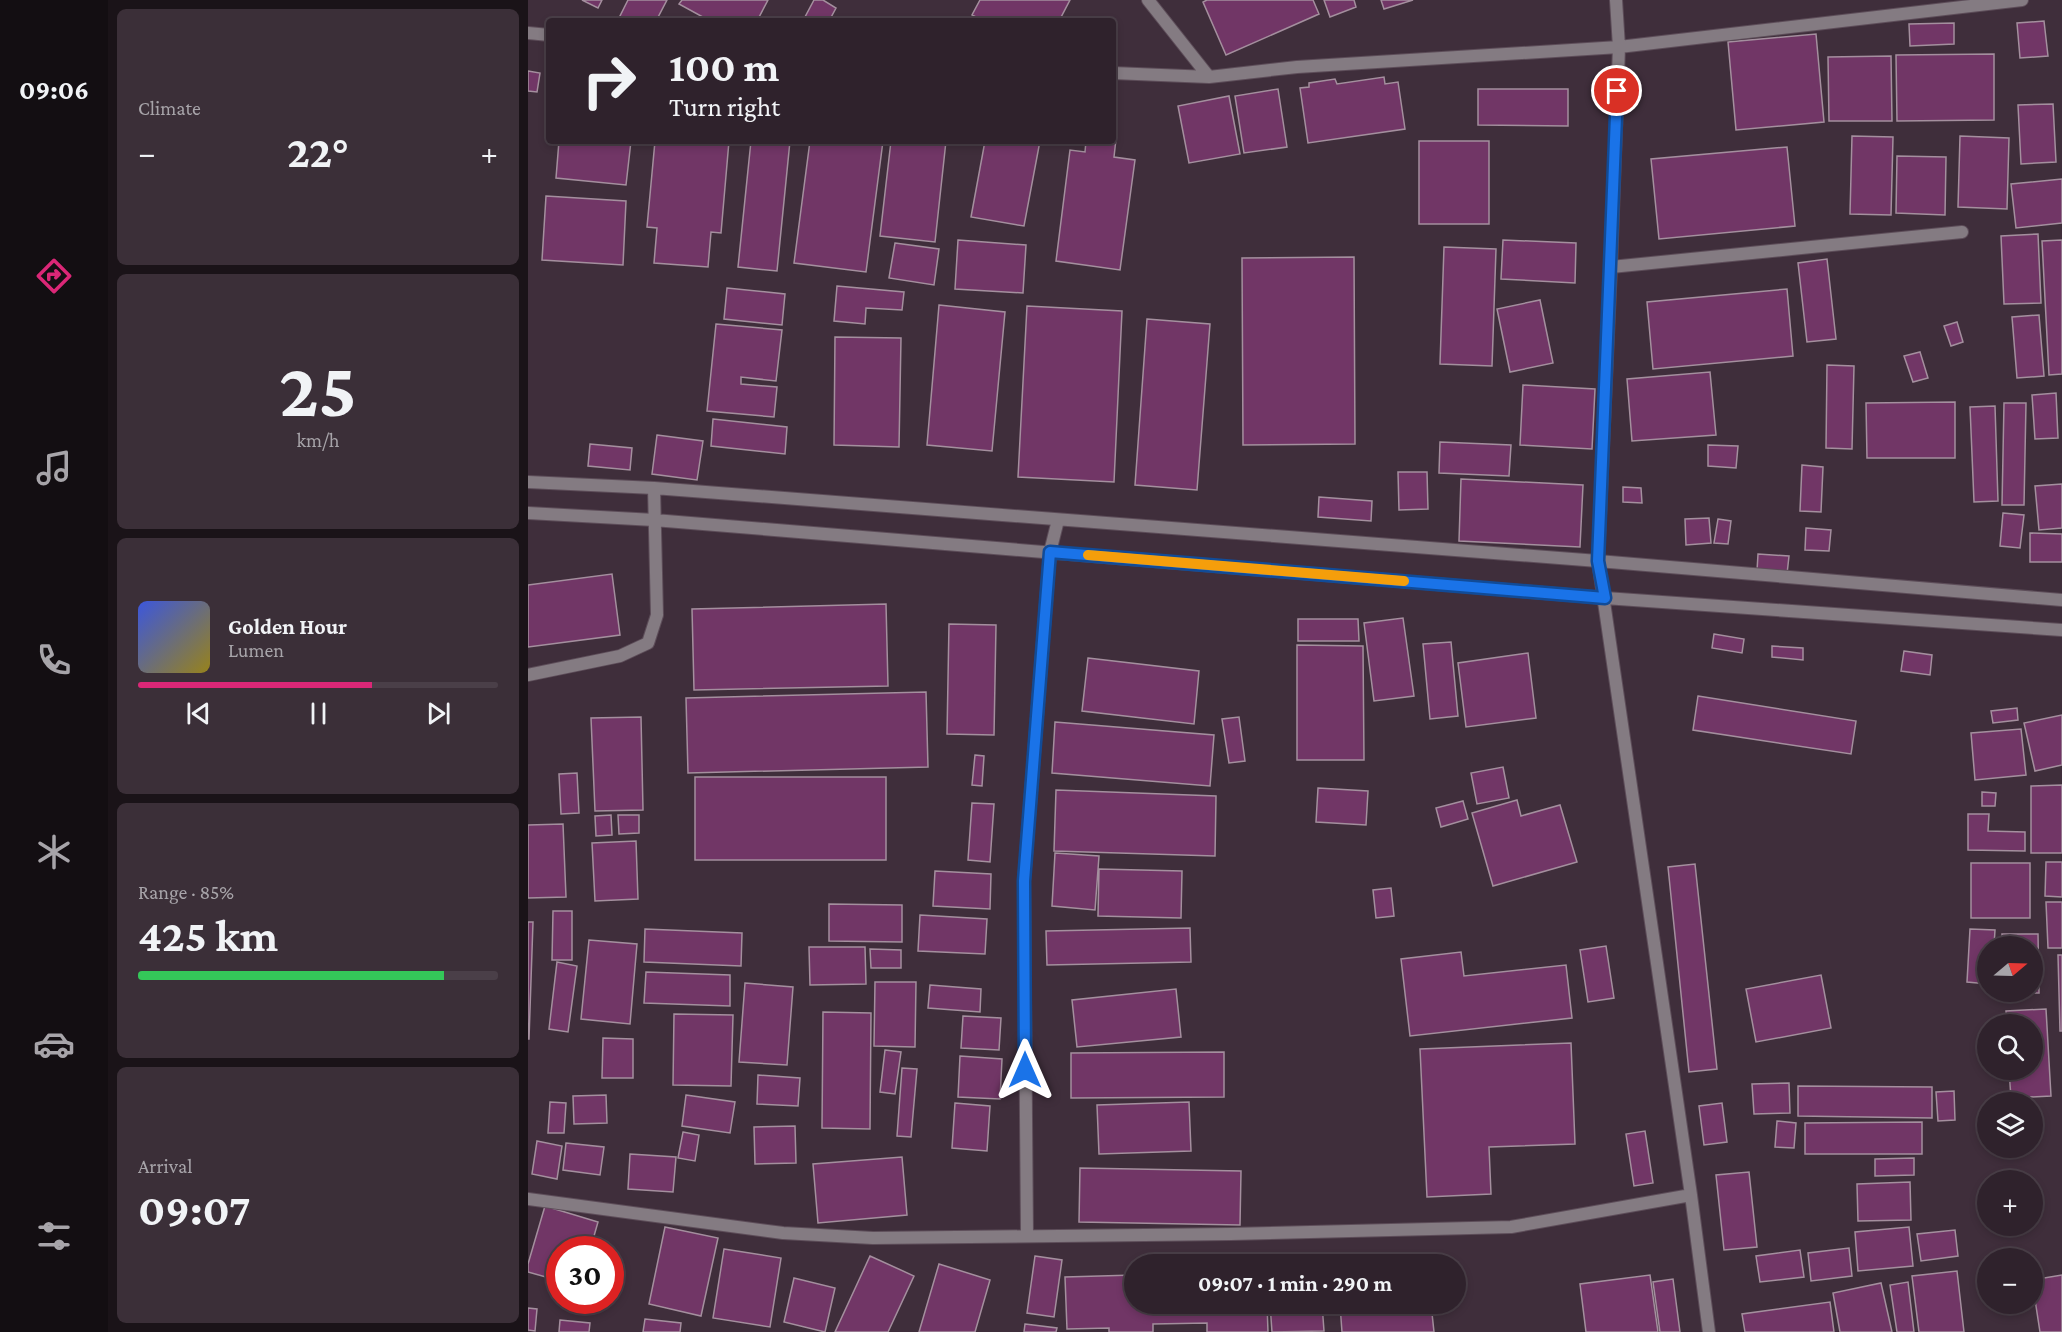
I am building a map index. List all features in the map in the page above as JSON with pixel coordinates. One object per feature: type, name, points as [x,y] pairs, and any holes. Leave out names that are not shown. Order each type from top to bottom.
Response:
[{"type":"street","points":[[1148,0],[1209,77]]},
{"type":"street","points":[[1616,0],[1619,47],[1598,561],[1709,1332]]},
{"type":"street","points":[[1116,73],[1209,77],[1297,67],[1619,47],[2022,0]]},
{"type":"street","points":[[528,33],[546,35]]},
{"type":"street","points":[[1611,267],[1962,232]]},
{"type":"street","points":[[528,482],[654,488],[1598,561],[2062,600]]},
{"type":"street","points":[[528,675],[620,656],[648,643],[657,615],[654,488]]},
{"type":"street","points":[[528,513],[654,520],[1605,598],[2062,630]]},
{"type":"street","points":[[1027,1235],[1024,881],[1050,552],[1058,520]]},
{"type":"street","points":[[528,1199],[783,1233],[873,1238],[1512,1227],[1691,1195]]},
{"type":"building","points":[[582,0],[602,0],[598,8]]},
{"type":"building","points":[[628,0],[667,0],[658,18],[620,16]]},
{"type":"building","points":[[682,0],[768,0],[759,18],[705,18],[679,4]]},
{"type":"building","points":[[814,0],[823,0],[836,8],[831,18],[805,17]]},
{"type":"building","points":[[980,0],[1070,0],[1061,18],[978,18],[972,15]]},
{"type":"building","points":[[1207,0],[1313,0],[1319,14],[1226,55],[1203,2]]},
{"type":"building","points":[[1324,0],[1354,0],[1356,7],[1330,17]]},
{"type":"building","points":[[1381,0],[1413,0],[1384,9]]},
{"type":"building","points":[[2044,21],[2048,56],[2020,58],[2017,23]]},
{"type":"building","points":[[1954,23],[1954,44],[1910,46],[1909,24]]},
{"type":"building","points":[[1816,34],[1824,122],[1736,130],[1728,42]]},
{"type":"building","points":[[1994,54],[1994,120],[1897,121],[1896,55]]},
{"type":"building","points":[[1891,56],[1892,121],[1829,121],[1828,57]]},
{"type":"building","points":[[528,71],[540,73],[537,92],[528,91]]},
{"type":"building","points":[[1384,77],[1385,84],[1398,82],[1405,129],[1308,143],[1300,88],[1309,87],[1309,83],[1335,79],[1337,84]]},
{"type":"building","points":[[1278,89],[1287,147],[1244,153],[1235,96]]},
{"type":"building","points":[[1478,89],[1568,89],[1568,126],[1478,125]]},
{"type":"building","points":[[1229,96],[1240,154],[1189,163],[1178,106]]},
{"type":"building","points":[[2053,104],[2056,162],[2021,164],[2018,105]]},
{"type":"building","points":[[1852,136],[1893,137],[1891,215],[1850,214]]},
{"type":"building","points":[[1960,136],[2009,138],[2007,209],[1958,207]]},
{"type":"building","points":[[1419,141],[1489,141],[1489,224],[1419,224]]},
{"type":"building","points":[[559,144],[631,144],[626,185],[556,178]]},
{"type":"building","points":[[655,144],[729,144],[721,233],[711,232],[708,267],[654,263],[657,228],[647,227]]},
{"type":"building","points":[[751,144],[790,144],[777,271],[738,267]]},
{"type":"building","points":[[810,144],[883,144],[866,272],[794,263]]},
{"type":"building","points":[[891,144],[946,144],[935,242],[880,236]]},
{"type":"building","points":[[984,144],[1039,144],[1024,226],[971,217]]},
{"type":"building","points":[[1086,144],[1115,144],[1114,157],[1135,160],[1120,270],[1056,261],[1070,150],[1085,152]]},
{"type":"building","points":[[1787,147],[1795,226],[1659,239],[1651,159]]},
{"type":"building","points":[[1897,156],[1946,157],[1945,215],[1896,213]]},
{"type":"building","points":[[2062,179],[2062,223],[2016,228],[2011,184]]},
{"type":"building","points":[[546,196],[626,201],[623,265],[542,260]]},
{"type":"building","points":[[2038,234],[2041,303],[2004,304],[2001,236]]},
{"type":"building","points":[[958,240],[1026,245],[1023,293],[955,289]]},
{"type":"building","points":[[1503,240],[1576,243],[1575,283],[1501,279]]},
{"type":"building","points":[[2062,240],[2062,374],[2049,375],[2042,241]]},
{"type":"building","points":[[895,243],[939,249],[934,285],[889,278]]},
{"type":"building","points":[[1444,247],[1496,249],[1492,366],[1440,364]]},
{"type":"building","points":[[1354,257],[1355,444],[1243,445],[1242,258]]},
{"type":"building","points":[[1827,259],[1836,339],[1807,342],[1798,263]]},
{"type":"building","points":[[837,286],[904,292],[902,310],[866,308],[865,324],[834,321]]},
{"type":"building","points":[[727,288],[785,294],[782,325],[724,319]]},
{"type":"building","points":[[1787,289],[1793,356],[1653,369],[1647,302]]},
{"type":"building","points":[[1540,300],[1553,363],[1510,372],[1497,309]]},
{"type":"building","points":[[939,305],[1005,312],[992,451],[927,445]]},
{"type":"building","points":[[1027,306],[1122,311],[1114,482],[1018,477]]},
{"type":"building","points":[[2039,315],[2044,376],[2017,378],[2012,317]]},
{"type":"building","points":[[1147,319],[1210,324],[1197,490],[1135,485]]},
{"type":"building","points":[[1957,322],[1963,342],[1951,346],[1944,326]]},
{"type":"building","points":[[716,324],[782,330],[776,381],[741,377],[741,384],[777,387],[774,417],[707,411]]},
{"type":"building","points":[[835,337],[901,338],[899,447],[834,445]]},
{"type":"building","points":[[1920,352],[1928,378],[1913,382],[1904,356]]},
{"type":"building","points":[[1827,365],[1854,366],[1852,449],[1826,448]]},
{"type":"building","points":[[1710,372],[1716,435],[1632,441],[1627,379]]},
{"type":"building","points":[[1523,385],[1595,389],[1592,449],[1520,445]]},
{"type":"building","points":[[2056,393],[2058,438],[2035,439],[2032,395]]},
{"type":"building","points":[[1955,402],[1955,458],[1867,458],[1866,403]]},
{"type":"building","points":[[2004,403],[2026,403],[2024,505],[2002,505]]},
{"type":"building","points":[[1995,406],[1998,501],[1974,502],[1970,407]]},
{"type":"building","points":[[713,419],[787,427],[785,454],[711,446]]},
{"type":"building","points":[[657,435],[703,441],[697,480],[652,474]]},
{"type":"building","points":[[1440,442],[1511,445],[1509,476],[1439,473]]},
{"type":"building","points":[[590,444],[632,448],[630,470],[588,466]]},
{"type":"building","points":[[1708,445],[1738,446],[1736,468],[1708,466]]},
{"type":"building","points":[[1802,465],[1823,467],[1821,512],[1800,511]]},
{"type":"building","points":[[1398,472],[1427,472],[1428,509],[1399,510]]},
{"type":"building","points":[[1461,479],[1583,485],[1580,547],[1459,541]]},
{"type":"building","points":[[2062,484],[2062,528],[2039,530],[2035,486]]},
{"type":"building","points":[[1623,487],[1641,488],[1642,503],[1623,502]]},
{"type":"building","points":[[1319,497],[1372,501],[1371,521],[1318,517]]},
{"type":"building","points":[[2003,513],[2024,515],[2020,548],[2000,546]]},
{"type":"building","points":[[1709,518],[1711,543],[1686,545],[1685,519]]},
{"type":"building","points":[[1718,519],[1731,521],[1728,544],[1714,543]]},
{"type":"building","points":[[1806,528],[1831,530],[1829,551],[1805,550]]},
{"type":"building","points":[[2030,533],[2062,534],[2062,562],[2030,562]]},
{"type":"building","points":[[1758,554],[1789,556],[1787,574],[1757,571]]},
{"type":"building","points":[[612,574],[620,635],[528,647],[528,585]]},
{"type":"building","points":[[886,604],[888,686],[694,690],[692,609]]},
{"type":"building","points":[[1403,618],[1414,696],[1374,701],[1364,623]]},
{"type":"building","points":[[1298,619],[1358,619],[1359,641],[1298,641]]},
{"type":"building","points":[[949,624],[996,625],[994,735],[947,734]]},
{"type":"building","points":[[1714,634],[1744,639],[1742,653],[1712,648]]},
{"type":"building","points":[[1451,642],[1458,716],[1430,719],[1423,644]]},
{"type":"building","points":[[1297,645],[1363,646],[1364,760],[1297,760]]},
{"type":"building","points":[[1772,646],[1803,648],[1803,660],[1772,657]]},
{"type":"building","points":[[1904,651],[1932,655],[1930,675],[1901,671]]},
{"type":"building","points":[[1528,653],[1536,718],[1466,727],[1458,663]]},
{"type":"building","points":[[1088,658],[1199,671],[1194,724],[1082,711]]},
{"type":"building","points":[[926,692],[928,767],[688,773],[686,698]]},
{"type":"building","points":[[1698,696],[1856,721],[1851,754],[1693,730]]},
{"type":"building","points":[[2017,708],[2018,720],[1993,723],[1991,711]]},
{"type":"building","points":[[2062,715],[2062,765],[2035,771],[2024,723]]},
{"type":"building","points":[[641,717],[643,810],[595,811],[591,718]]},
{"type":"building","points":[[1239,717],[1245,761],[1229,763],[1222,719]]},
{"type":"building","points":[[1055,722],[1214,735],[1210,786],[1052,773]]},
{"type":"building","points":[[2021,729],[2026,775],[1975,780],[1971,733]]},
{"type":"building","points":[[975,755],[984,756],[982,786],[972,785]]},
{"type":"building","points":[[1503,767],[1509,798],[1477,804],[1471,773]]},
{"type":"building","points":[[577,773],[579,813],[561,814],[559,774]]},
{"type":"building","points":[[695,777],[886,777],[886,860],[695,860]]},
{"type":"building","points":[[2062,785],[2062,853],[2031,853],[2031,786]]},
{"type":"building","points":[[1318,788],[1368,791],[1366,825],[1316,822]]},
{"type":"building","points":[[1056,790],[1216,796],[1215,856],[1054,851]]},
{"type":"building","points":[[1982,792],[1996,793],[1995,806],[1982,806]]},
{"type":"building","points":[[1517,800],[1521,816],[1560,805],[1577,862],[1493,886],[1472,813]]},
{"type":"building","points":[[1463,801],[1468,819],[1441,827],[1436,808]]},
{"type":"building","points":[[972,803],[994,804],[990,862],[968,860]]},
{"type":"building","points":[[1968,814],[1989,814],[1988,831],[2025,832],[2025,851],[1968,850]]},
{"type":"building","points":[[611,815],[612,835],[596,836],[595,816]]},
{"type":"building","points":[[618,815],[639,815],[639,833],[619,834]]},
{"type":"building","points":[[563,824],[566,897],[528,898],[528,825]]},
{"type":"building","points":[[636,841],[638,899],[595,901],[592,843]]},
{"type":"building","points":[[1055,853],[1099,856],[1095,910],[1052,906]]},
{"type":"building","points":[[2046,862],[2062,862],[2062,897],[2045,896]]},
{"type":"building","points":[[1971,863],[2030,863],[2030,918],[1971,918]]},
{"type":"building","points":[[1695,864],[1717,1069],[1689,1072],[1668,867]]},
{"type":"building","points":[[1099,869],[1182,871],[1181,918],[1098,916]]},
{"type":"building","points":[[935,871],[991,874],[990,909],[933,906]]},
{"type":"building","points":[[1391,888],[1394,916],[1376,918],[1373,890]]},
{"type":"building","points":[[2046,902],[2062,902],[2062,948],[2048,948]]},
{"type":"building","points":[[829,904],[902,905],[902,942],[829,941]]},
{"type":"building","points":[[553,911],[572,911],[572,960],[552,960]]},
{"type":"building","points":[[920,915],[987,919],[985,954],[918,951]]},
{"type":"building","points":[[528,922],[533,922],[529,1039],[528,1039]]},
{"type":"building","points":[[1190,928],[1191,962],[1047,965],[1046,931]]},
{"type":"building","points":[[645,929],[742,933],[741,966],[644,962]]},
{"type":"building","points":[[1970,929],[1995,930],[1995,936],[1977,936],[1977,983],[1967,982]]},
{"type":"building","points":[[2002,934],[2038,934],[2038,936],[2002,936]]},
{"type":"building","points":[[589,940],[637,944],[630,1024],[581,1019]]},
{"type":"building","points":[[1606,946],[1614,998],[1588,1002],[1580,950]]},
{"type":"building","points":[[809,947],[865,947],[866,984],[810,985]]},
{"type":"building","points":[[870,949],[901,950],[901,968],[871,968]]},
{"type":"building","points":[[1461,952],[1464,976],[1566,965],[1572,1018],[1410,1036],[1401,959]]},
{"type":"building","points":[[2058,955],[2062,955],[2062,1031],[2060,1031]]},
{"type":"building","points":[[557,962],[577,966],[568,1032],[549,1029]]},
{"type":"building","points":[[646,972],[730,975],[730,1006],[644,1003]]},
{"type":"building","points":[[1821,975],[1831,1028],[1756,1042],[1746,989]]},
{"type":"building","points":[[875,982],[916,982],[915,1047],[874,1046]]},
{"type":"building","points":[[745,983],[793,987],[787,1065],[739,1062]]},
{"type":"building","points":[[930,985],[981,989],[980,1012],[928,1008]]},
{"type":"building","points":[[1176,989],[1181,1037],[1077,1047],[1072,1000]]},
{"type":"building","points":[[2046,1009],[2051,1096],[2043,1096],[2043,1092],[2011,1092],[2010,1080],[2043,1080],[2043,1014],[2006,1014],[2006,1011]]},
{"type":"building","points":[[823,1012],[871,1013],[870,1129],[822,1128]]},
{"type":"building","points":[[674,1014],[733,1015],[731,1086],[673,1085]]},
{"type":"building","points":[[963,1016],[1001,1018],[999,1050],[961,1048]]},
{"type":"building","points":[[603,1038],[633,1039],[633,1078],[602,1078]]},
{"type":"building","points":[[1571,1043],[1575,1144],[1489,1147],[1491,1194],[1427,1197],[1420,1049]]},
{"type":"building","points":[[885,1050],[901,1052],[895,1094],[880,1092]]},
{"type":"building","points":[[1224,1052],[1224,1097],[1071,1098],[1071,1053]]},
{"type":"building","points":[[960,1056],[1002,1059],[1000,1099],[958,1097]]},
{"type":"building","points":[[902,1068],[917,1069],[911,1137],[897,1136]]},
{"type":"building","points":[[758,1075],[800,1078],[798,1106],[757,1104]]},
{"type":"building","points":[[1789,1083],[1790,1113],[1754,1114],[1752,1084]]},
{"type":"building","points":[[1798,1086],[1932,1087],[1932,1118],[1798,1116]]},
{"type":"building","points":[[1954,1091],[1955,1120],[1938,1121],[1936,1092]]},
{"type":"building","points":[[606,1095],[607,1123],[574,1124],[573,1096]]},
{"type":"building","points":[[686,1095],[735,1102],[730,1133],[682,1126]]},
{"type":"building","points":[[550,1102],[566,1103],[564,1133],[548,1133]]},
{"type":"building","points":[[1189,1102],[1191,1151],[1099,1154],[1097,1105]]},
{"type":"building","points":[[955,1103],[990,1106],[987,1151],[952,1148]]},
{"type":"building","points":[[1722,1103],[1727,1142],[1704,1145],[1699,1106]]},
{"type":"building","points":[[1777,1121],[1796,1123],[1794,1148],[1775,1147]]},
{"type":"building","points":[[1922,1122],[1922,1154],[1805,1154],[1805,1123]]},
{"type":"building","points":[[795,1126],[796,1163],[755,1164],[754,1127]]},
{"type":"building","points":[[1645,1131],[1653,1183],[1634,1186],[1626,1134]]},
{"type":"building","points":[[683,1132],[699,1135],[695,1161],[678,1158]]},
{"type":"building","points":[[537,1141],[562,1146],[557,1179],[532,1174]]},
{"type":"building","points":[[566,1143],[604,1147],[600,1175],[563,1170]]},
{"type":"building","points":[[630,1154],[676,1157],[673,1192],[628,1189]]},
{"type":"building","points":[[902,1157],[907,1215],[818,1223],[813,1164]]},
{"type":"building","points":[[1914,1158],[1914,1175],[1875,1176],[1875,1159]]},
{"type":"building","points":[[1080,1168],[1241,1171],[1240,1225],[1079,1222]]},
{"type":"building","points":[[1749,1172],[1757,1247],[1724,1250],[1716,1175]]},
{"type":"building","points":[[1910,1182],[1911,1220],[1858,1221],[1857,1184]]},
{"type":"building","points":[[545,1206],[598,1222],[594,1236],[546,1236],[546,1277],[528,1272],[528,1264]]},
{"type":"building","points":[[665,1227],[718,1238],[701,1316],[649,1304]]},
{"type":"building","points":[[1909,1227],[1913,1266],[1858,1271],[1855,1232]]},
{"type":"building","points":[[1955,1230],[1958,1256],[1921,1261],[1917,1234]]},
{"type":"building","points":[[1849,1248],[1852,1276],[1811,1281],[1808,1253]]},
{"type":"building","points":[[724,1249],[781,1258],[770,1327],[713,1318]]},
{"type":"building","points":[[1800,1250],[1804,1277],[1760,1282],[1756,1256]]},
{"type":"building","points":[[870,1256],[914,1276],[888,1332],[835,1332]]},
{"type":"building","points":[[1035,1256],[1062,1260],[1054,1317],[1027,1313]]},
{"type":"building","points":[[939,1264],[990,1280],[975,1332],[919,1332]]},
{"type":"building","points":[[1957,1271],[1964,1332],[1919,1332],[1912,1276]]},
{"type":"building","points":[[1124,1275],[1124,1314],[1267,1314],[1268,1332],[1207,1332],[1207,1323],[1153,1324],[1153,1332],[1109,1332],[1109,1328],[1067,1329],[1065,1277]]},
{"type":"building","points":[[1650,1275],[1658,1332],[1586,1332],[1580,1284]]},
{"type":"building","points":[[2062,1275],[2062,1332],[2040,1332],[2037,1314],[2043,1314],[2043,1278]]},
{"type":"building","points":[[794,1278],[835,1288],[825,1332],[784,1322]]},
{"type":"building","points":[[1673,1279],[1680,1332],[1660,1332],[1653,1282]]},
{"type":"building","points":[[1908,1282],[1914,1332],[1897,1332],[1890,1285]]},
{"type":"building","points":[[1881,1283],[1892,1332],[1840,1332],[1833,1293]]},
{"type":"building","points":[[1830,1302],[1834,1332],[1745,1332],[1742,1314]]},
{"type":"building","points":[[528,1308],[537,1309],[535,1331],[528,1330]]},
{"type":"building","points":[[1271,1314],[1323,1314],[1324,1331],[1272,1332]]},
{"type":"building","points":[[1341,1314],[1432,1314],[1434,1332],[1342,1332]]},
{"type":"building","points":[[645,1319],[681,1323],[680,1332],[643,1332]]},
{"type":"building","points":[[560,1320],[590,1323],[589,1332],[559,1332]]},
{"type":"building","points":[[1025,1324],[1057,1328],[1056,1332],[1024,1332]]},
{"type":"slow traffic","points":[[1088,555],[1404,581]]},
{"type":"route","points":[[1025,1070],[1024,881],[1050,552],[1605,598],[1598,561],[1617,91]]}]
